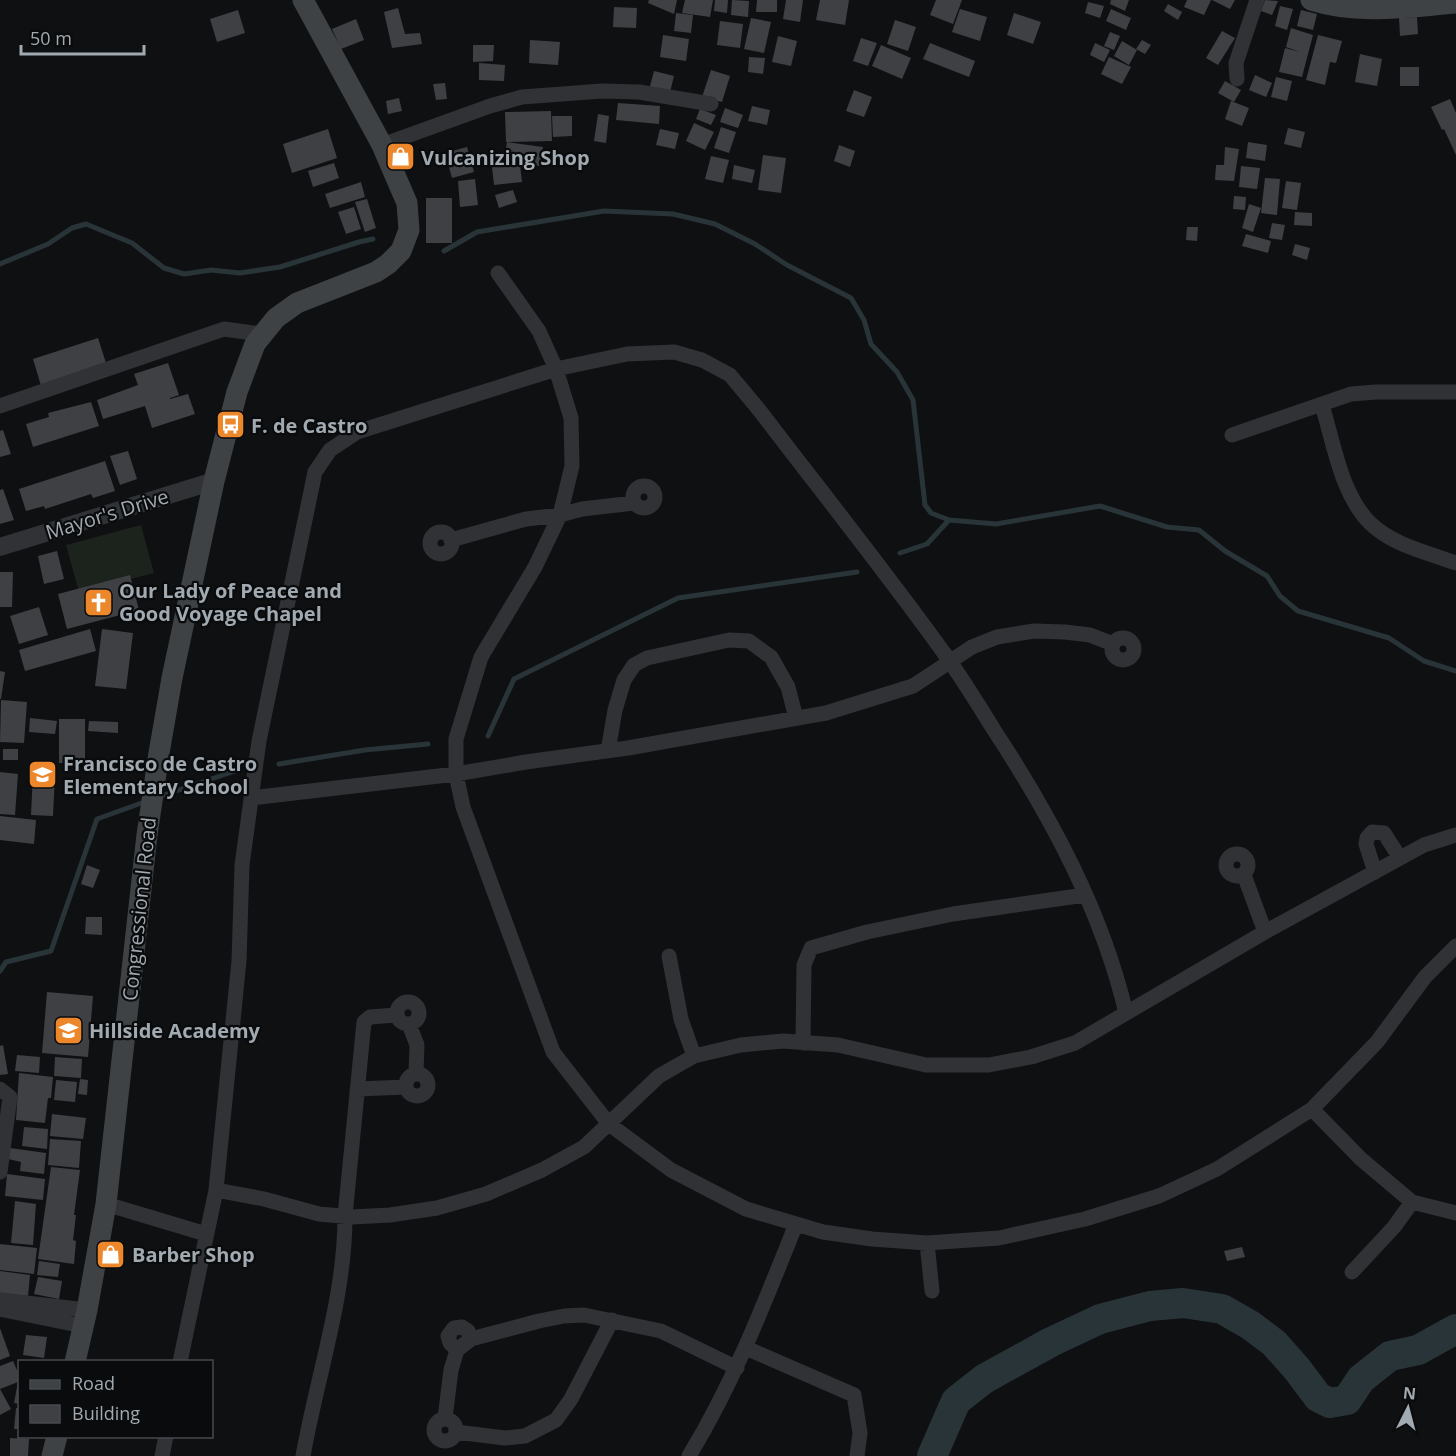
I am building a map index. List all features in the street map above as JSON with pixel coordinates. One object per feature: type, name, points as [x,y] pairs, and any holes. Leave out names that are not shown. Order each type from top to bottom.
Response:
[{"type":"main road","name":"Congressional Road","points":[[75,1360],[106,1204],[147,835],[157,765],[172,678],[214,481],[237,392],[250,355],[261,334],[276,318],[297,303],[375,272],[388,264],[401,251],[409,230],[407,203],[382,145],[303,0]]},
{"type":"main road","points":[[1311,0],[1328,5],[1373,10],[1456,3]]},
{"type":"main road","points":[[52,1456],[57,1438]]},
{"type":"street","points":[[1238,79],[1236,63],[1257,0]]},
{"type":"street","points":[[382,145],[490,106],[522,97],[602,91],[639,92],[711,104]]},
{"type":"street","points":[[498,273],[539,331],[556,369],[571,418],[572,466],[560,515],[535,567],[481,657],[456,740],[456,774],[463,807],[553,1052],[609,1124],[670,1170],[746,1209],[823,1232],[872,1239],[927,1243],[999,1239],[1085,1219],[1159,1196],[1217,1169],[1312,1109],[1377,1042],[1425,977],[1456,946]]},
{"type":"street","points":[[0,406],[224,329],[261,334]]},
{"type":"street","points":[[180,1360],[216,1190],[239,961],[242,865],[259,741],[315,472],[330,450],[357,432],[556,369],[627,354],[674,352],[702,360],[730,375],[950,662],[1023,775],[1058,837],[1085,895],[1117,974],[1126,1013]]},
{"type":"street","points":[[1232,435],[1352,394],[1456,392]]},
{"type":"street","points":[[1322,405],[1347,486],[1355,504],[1372,525],[1389,537],[1456,563]]},
{"type":"street","name":"Mayor's Drive","points":[[0,547],[214,481]]},
{"type":"street","points":[[452,540],[525,519],[634,503]]},
{"type":"street","points":[[251,798],[456,774],[608,751],[826,713],[913,686],[972,647],[997,637],[1034,631],[1090,635],[1113,644]]},
{"type":"street","points":[[608,751],[624,680],[634,665],[647,658],[729,640],[749,641],[771,657],[788,687],[796,718]]},
{"type":"street","points":[[1375,872],[1366,844],[1372,832],[1384,833],[1400,858]]},
{"type":"street","points":[[216,1190],[264,1198],[319,1214],[390,1215],[437,1208],[486,1194],[542,1170],[584,1147],[659,1076],[694,1056],[741,1045],[783,1041],[838,1046],[926,1065],[989,1065],[1031,1057],[1075,1042],[1265,932],[1424,845],[1456,836]]},
{"type":"street","points":[[1244,875],[1265,932]]},
{"type":"street","points":[[803,1043],[804,966],[811,948],[867,932],[953,914],[1085,895]]},
{"type":"street","points":[[669,956],[681,1019],[694,1056]]},
{"type":"street","points":[[303,1456],[340,1286],[345,1246],[345,1216],[357,1089],[364,1022],[370,1017],[396,1015],[397,1008],[402,1003],[414,1004],[419,1014],[416,1021],[409,1024],[417,1046],[416,1073],[426,1078],[428,1085],[425,1092],[419,1096],[412,1095],[406,1087],[357,1089]]},
{"type":"street","points":[[0,1089],[10,1097],[0,1172]]},
{"type":"street","points":[[1312,1109],[1360,1159],[1393,1188],[1413,1202],[1456,1213]]},
{"type":"street","points":[[1352,1272],[1394,1227],[1413,1202]]},
{"type":"street","points":[[106,1204],[206,1234]]},
{"type":"street","points":[[689,1456],[746,1347],[796,1224]]},
{"type":"street","points":[[927,1243],[932,1292]]},
{"type":"street","points":[[0,1300],[85,1318]]},
{"type":"street","points":[[0,1310],[85,1318]]},
{"type":"street","points":[[612,1320],[571,1398],[556,1420],[525,1437],[505,1438],[456,1432],[454,1423],[445,1419],[451,1370],[457,1350],[448,1340],[451,1330],[458,1327],[465,1328],[471,1338],[564,1316],[585,1315],[612,1320],[661,1331],[736,1368]]},
{"type":"street","points":[[746,1347],[854,1395],[860,1433],[857,1456]]},
{"type":"street","points":[[162,1456],[166,1438]]},
{"type":"shaded area","points":[[141,525],[154,573],[79,592],[66,545]]},
{"type":"building","points":[[649,0],[677,0],[674,14],[648,3]]},
{"type":"building","points":[[685,0],[713,0],[710,17],[682,13]]},
{"type":"building","points":[[715,0],[728,0],[727,13],[714,11]]},
{"type":"building","points":[[732,0],[749,1],[748,17],[731,15]]},
{"type":"building","points":[[757,0],[777,0],[777,12],[756,12]]},
{"type":"building","points":[[786,0],[803,0],[800,22],[783,19]]},
{"type":"building","points":[[820,0],[849,0],[845,25],[816,20]]},
{"type":"building","points":[[936,0],[962,0],[953,24],[930,15]]},
{"type":"building","points":[[1111,0],[1129,0],[1125,11],[1110,4]]},
{"type":"building","points":[[1187,0],[1211,0],[1204,15],[1184,7]]},
{"type":"building","points":[[1212,0],[1235,0],[1230,9]]},
{"type":"building","points":[[1265,0],[1278,1],[1272,15],[1261,11]]},
{"type":"building","points":[[1088,2],[1104,6],[1100,18],[1085,13]]},
{"type":"building","points":[[1168,4],[1182,12],[1178,20],[1164,11]]},
{"type":"building","points":[[1280,6],[1293,9],[1287,30],[1275,26]]},
{"type":"building","points":[[614,7],[637,8],[636,28],[613,27]]},
{"type":"building","points":[[398,8],[405,34],[420,33],[422,44],[392,48],[384,12]]},
{"type":"building","points":[[960,9],[987,17],[980,41],[952,32]]},
{"type":"building","points":[[1111,9],[1131,18],[1126,30],[1106,21]]},
{"type":"building","points":[[238,10],[245,33],[217,42],[210,19]]},
{"type":"building","points":[[1301,10],[1317,14],[1313,30],[1297,26]]},
{"type":"building","points":[[676,13],[693,15],[691,33],[674,31]]},
{"type":"building","points":[[1014,13],[1041,22],[1033,44],[1007,35]]},
{"type":"building","points":[[1417,17],[1418,34],[1400,36],[1399,18]]},
{"type":"building","points":[[751,18],[771,22],[764,53],[744,49]]},
{"type":"building","points":[[356,19],[364,40],[341,49],[332,29]]},
{"type":"building","points":[[895,20],[916,27],[908,51],[887,44]]},
{"type":"building","points":[[720,21],[743,24],[740,48],[717,45]]},
{"type":"building","points":[[1291,28],[1313,35],[1302,77],[1279,72],[1285,48],[1300,52],[1286,47]]},
{"type":"building","points":[[1222,31],[1235,38],[1218,65],[1206,58]]},
{"type":"building","points":[[1110,32],[1120,36],[1114,50],[1104,46]]},
{"type":"building","points":[[663,35],[689,39],[686,61],[660,57]]},
{"type":"building","points":[[1318,35],[1342,41],[1336,63],[1330,62],[1325,85],[1306,80]]},
{"type":"building","points":[[778,36],[797,41],[791,66],[772,62]]},
{"type":"building","points":[[861,38],[877,43],[868,66],[853,61]]},
{"type":"building","points":[[530,40],[560,42],[558,65],[529,63]]},
{"type":"building","points":[[1142,40],[1151,45],[1145,54],[1136,49]]},
{"type":"building","points":[[1122,41],[1137,50],[1129,65],[1114,56]]},
{"type":"building","points":[[930,43],[975,61],[969,77],[923,59]]},
{"type":"building","points":[[1095,43],[1110,50],[1104,62],[1090,55]]},
{"type":"building","points":[[473,45],[494,45],[493,61],[473,62]]},
{"type":"building","points":[[881,45],[911,58],[902,79],[872,66]]},
{"type":"building","points":[[1360,54],[1382,59],[1377,86],[1355,82]]},
{"type":"building","points":[[749,57],[765,58],[763,74],[748,72]]},
{"type":"building","points":[[1109,57],[1131,67],[1122,84],[1101,74]]},
{"type":"building","points":[[479,63],[505,65],[504,81],[479,80]]},
{"type":"building","points":[[1400,67],[1419,67],[1419,86],[1400,86]]},
{"type":"building","points":[[711,70],[730,76],[722,102],[702,97]]},
{"type":"building","points":[[654,71],[674,76],[669,96],[649,90]]},
{"type":"building","points":[[1255,75],[1272,83],[1266,97],[1249,90]]},
{"type":"building","points":[[1276,77],[1292,81],[1287,101],[1271,97]]},
{"type":"building","points":[[1225,81],[1241,90],[1234,102],[1218,93]]},
{"type":"building","points":[[445,83],[447,99],[436,100],[433,84]]},
{"type":"building","points":[[854,90],[872,97],[864,117],[846,111]]},
{"type":"building","points":[[399,98],[402,111],[388,114],[386,101]]},
{"type":"building","points":[[1450,99],[1456,113],[1456,155],[1431,107]]},
{"type":"building","points":[[1231,101],[1249,108],[1242,126],[1225,119]]},
{"type":"building","points":[[618,103],[660,106],[659,124],[616,120]]},
{"type":"building","points":[[752,106],[770,110],[767,125],[748,121]]},
{"type":"building","points":[[725,108],[743,115],[738,128],[720,122]]},
{"type":"building","points":[[700,109],[716,115],[711,125],[696,119]]},
{"type":"building","points":[[551,111],[552,141],[506,142],[505,112]]},
{"type":"building","points":[[598,114],[609,116],[606,143],[594,141]]},
{"type":"building","points":[[552,116],[572,116],[572,136],[553,137]]},
{"type":"building","points":[[694,123],[714,132],[705,150],[686,141]]},
{"type":"building","points":[[721,127],[736,132],[729,153],[714,148]]},
{"type":"building","points":[[1288,128],[1305,132],[1301,148],[1284,144]]},
{"type":"building","points":[[328,129],[337,158],[292,173],[283,144]]},
{"type":"building","points":[[660,129],[679,133],[675,149],[656,145]]},
{"type":"building","points":[[507,142],[543,147],[540,166],[504,162]]},
{"type":"building","points":[[1248,142],[1267,145],[1265,161],[1246,158]]},
{"type":"building","points":[[839,145],[855,151],[850,167],[834,161]]},
{"type":"building","points":[[467,147],[474,172],[452,178],[445,153]]},
{"type":"building","points":[[1225,147],[1239,149],[1234,181],[1215,180],[1216,165],[1224,165]]},
{"type":"building","points":[[763,155],[786,158],[781,193],[758,190]]},
{"type":"building","points":[[711,156],[729,160],[723,183],[705,179]]},
{"type":"building","points":[[334,163],[339,178],[313,187],[308,171]]},
{"type":"building","points":[[520,165],[522,182],[494,185],[492,167]]},
{"type":"building","points":[[734,165],[755,170],[752,183],[732,179]]},
{"type":"building","points":[[1241,166],[1260,168],[1257,189],[1239,187]]},
{"type":"building","points":[[1265,178],[1280,179],[1277,215],[1261,213]]},
{"type":"building","points":[[475,179],[478,205],[460,207],[458,181]]},
{"type":"building","points":[[1286,181],[1301,183],[1297,210],[1282,208]]},
{"type":"building","points":[[361,182],[365,197],[330,208],[325,194]]},
{"type":"building","points":[[513,190],[517,202],[499,208],[495,195]]},
{"type":"building","points":[[1234,196],[1246,197],[1245,210],[1233,209]]},
{"type":"building","points":[[426,198],[452,198],[452,243],[426,243]]},
{"type":"building","points":[[367,199],[376,228],[365,232],[355,202]]},
{"type":"building","points":[[1249,204],[1261,208],[1253,232],[1242,228]]},
{"type":"building","points":[[354,207],[361,229],[346,234],[338,212]]},
{"type":"building","points":[[1295,212],[1312,213],[1312,226],[1294,225]]},
{"type":"building","points":[[1272,223],[1285,225],[1282,240],[1269,238]]},
{"type":"building","points":[[1187,227],[1198,227],[1197,241],[1186,240]]},
{"type":"building","points":[[1246,234],[1271,241],[1268,253],[1242,246]]},
{"type":"building","points":[[1295,244],[1310,248],[1307,260],[1292,255]]},
{"type":"building","points":[[98,338],[106,363],[42,389],[33,359]]},
{"type":"building","points":[[168,363],[179,395],[170,399],[188,394],[195,414],[152,428],[145,406],[103,419],[97,400],[138,385],[134,374]]},
{"type":"building","points":[[91,402],[99,426],[33,447],[26,424],[49,417],[48,413]]},
{"type":"building","points":[[3,430],[11,454],[0,457],[0,431]]},
{"type":"building","points":[[128,451],[137,479],[120,485],[110,456]]},
{"type":"building","points":[[105,461],[115,491],[93,498],[91,494],[45,509],[44,506],[26,511],[19,489]]},
{"type":"building","points":[[3,489],[14,520],[0,524],[0,490]]},
{"type":"building","points":[[57,551],[64,579],[44,584],[38,556]]},
{"type":"building","points":[[0,572],[13,572],[12,607],[0,607]]},
{"type":"building","name":"Our Lady of Peace and Good Voyage Chapel","points":[[130,575],[139,610],[67,629],[58,594]]},
{"type":"building","points":[[39,607],[48,635],[19,644],[10,616]]},
{"type":"building","points":[[90,629],[96,651],[25,671],[19,650]]},
{"type":"building","points":[[102,629],[133,633],[126,689],[95,686]]},
{"type":"building","points":[[0,671],[5,672],[1,699],[0,699]]},
{"type":"building","points":[[1,700],[27,702],[24,743],[0,742]]},
{"type":"building","points":[[30,718],[57,721],[55,734],[29,732]]},
{"type":"building","points":[[59,719],[85,719],[85,763],[59,763]]},
{"type":"building","points":[[89,721],[118,722],[118,733],[88,731]]},
{"type":"building","points":[[3,749],[18,749],[18,760],[3,760]]},
{"type":"building","points":[[0,772],[18,774],[15,815],[0,814]]},
{"type":"building","points":[[33,774],[55,775],[53,816],[31,815]]},
{"type":"building","points":[[0,816],[36,820],[34,844],[0,840]]},
{"type":"building","points":[[87,865],[100,870],[93,888],[81,884]]},
{"type":"building","points":[[86,917],[102,917],[102,935],[85,934]]},
{"type":"building","points":[[47,992],[93,996],[88,1057],[42,1053]]},
{"type":"building","points":[[3,1045],[8,1074],[0,1075],[0,1046]]},
{"type":"building","points":[[17,1055],[40,1057],[39,1073],[15,1071]]},
{"type":"building","points":[[55,1057],[82,1059],[81,1078],[54,1076]]},
{"type":"building","points":[[19,1073],[53,1077],[45,1123],[16,1120]]},
{"type":"building","points":[[80,1079],[88,1080],[87,1095],[78,1094]]},
{"type":"building","points":[[56,1080],[77,1082],[75,1102],[54,1100]]},
{"type":"building","points":[[52,1114],[86,1118],[83,1139],[50,1136]]},
{"type":"building","points":[[24,1127],[48,1129],[47,1149],[22,1146]]},
{"type":"building","points":[[50,1139],[81,1141],[79,1168],[48,1165]]},
{"type":"building","points":[[10,1148],[46,1153],[44,1174],[20,1171],[21,1162],[8,1159]]},
{"type":"building","points":[[51,1167],[80,1170],[74,1215],[76,1215],[73,1240],[76,1241],[74,1264],[38,1259]]},
{"type":"building","points":[[7,1174],[45,1179],[43,1200],[5,1196]]},
{"type":"building","points":[[15,1201],[36,1204],[33,1245],[11,1243]]},
{"type":"building","points":[[0,1244],[37,1248],[34,1274],[0,1270]]},
{"type":"building","points":[[1242,1247],[1245,1257],[1227,1261],[1224,1251]]},
{"type":"building","points":[[39,1261],[60,1264],[58,1277],[37,1275]]},
{"type":"building","points":[[0,1271],[30,1275],[28,1296],[0,1293]]},
{"type":"building","points":[[38,1277],[62,1281],[59,1299],[34,1294]]},
{"type":"building","points":[[0,1328],[10,1356],[0,1360]]},
{"type":"building","points":[[26,1335],[47,1337],[44,1358],[23,1355]]},
{"type":"building","points":[[13,1361],[18,1372],[18,1382],[0,1389],[0,1366]]},
{"type":"building","points":[[18,1382],[18,1404],[14,1403]]},
{"type":"building","points":[[0,1389],[11,1409],[0,1415]]},
{"type":"building","points":[[16,1408],[18,1408],[18,1429],[14,1429]]},
{"type":"building","points":[[10,1438],[29,1439],[28,1456],[10,1456]]},
{"type":"waterway","points":[[444,251],[477,232],[604,211],[673,214],[715,224],[851,298],[864,320],[871,344],[897,372],[913,400],[925,505],[931,513],[949,520],[996,524],[1100,506],[1167,527],[1199,530],[1225,551],[1267,576],[1280,596],[1298,611],[1389,638],[1424,661],[1456,671]]},
{"type":"waterway","points":[[0,264],[48,244],[72,228],[86,224],[132,243],[164,268],[184,274],[211,270],[240,273],[280,267],[373,239]]},
{"type":"waterway","points":[[900,553],[927,544],[949,520]]},
{"type":"waterway","points":[[488,736],[514,679],[678,598],[857,572]]},
{"type":"waterway","points":[[279,764],[365,750],[428,744]]},
{"type":"waterway","points":[[158,797],[235,771]]},
{"type":"waterway","points":[[0,971],[6,962],[51,951],[97,819],[147,801]]},
{"type":"waterway","points":[[932,1456],[956,1401],[984,1379],[1051,1342],[1100,1319],[1150,1306],[1183,1303],[1222,1309],[1250,1325],[1274,1343],[1318,1397],[1330,1403],[1347,1400],[1361,1379],[1390,1356],[1418,1350],[1456,1329]]},
{"type":"place","name":"Vulcanizing Shop","points":[[400,157]]},
{"type":"place","name":"F. de Castro","points":[[230,425]]},
{"type":"place","name":"Our Lady of Peace and Good Voyage Chapel","points":[[98,602]]},
{"type":"place","name":"Francisco de Castro Elementary School","points":[[42,775]]},
{"type":"place","name":"Hillside Academy","points":[[68,1030]]},
{"type":"place","name":"Barber Shop","points":[[111,1254]]}]
